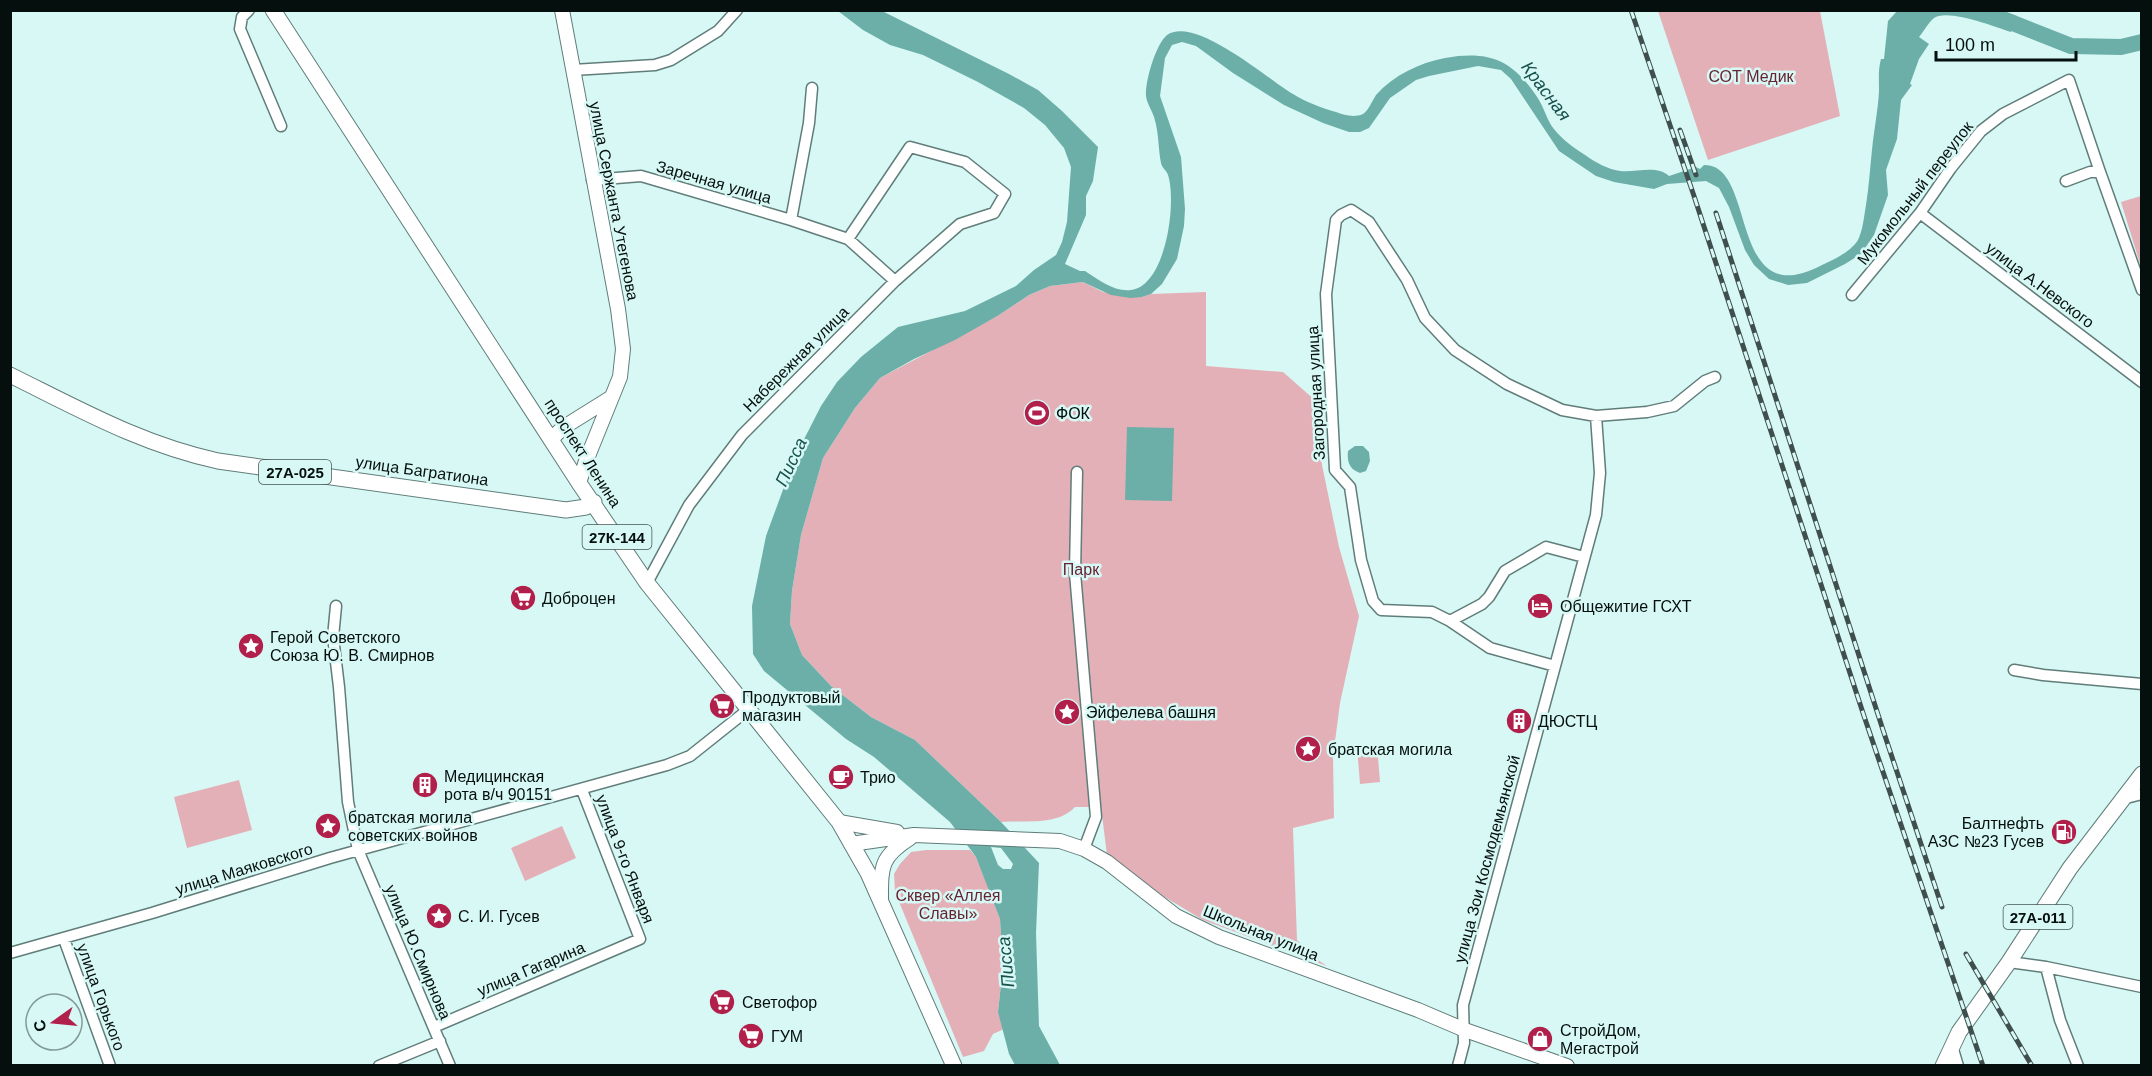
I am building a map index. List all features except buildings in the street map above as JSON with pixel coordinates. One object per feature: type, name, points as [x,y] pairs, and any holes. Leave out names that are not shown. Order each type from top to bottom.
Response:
[{"type":"main road","name":"проспект Ленина","points":[[273,10],[579,483],[647,583],[839,822],[868,873],[954,1065]]},
{"type":"main road","name":"улица Сержанта Утегенова","points":[[562,10],[592,180],[618,309],[623,349],[620,376],[579,483]]},
{"type":"main road","name":"улица Багратиона","points":[[10,375],[129,434],[166,448],[219,461],[566,510],[586,507],[594,502]]},
{"type":"main road","points":[[551,439],[564,427],[612,397]]},
{"type":"main road","name":"27А-011","points":[[1943,1065],[1959,1032],[2009,962],[2070,868],[2142,774]]},
{"type":"main road","name":"Школьная улица","points":[[839,822],[914,835],[1032,838],[1060,841],[1084,849],[1107,862],[1176,916],[1219,937],[1418,1010],[1465,1030],[1568,1065]]},
{"type":"main road","points":[[880,901],[881,872],[887,857],[894,848],[914,835]]},
{"type":"main road","name":"Школьная улица","points":[[851,844],[914,835]]},
{"type":"street","points":[[249,10],[242,17],[240,29],[281,126]]},
{"type":"street","points":[[573,70],[655,65],[671,60],[718,31],[737,10]]},
{"type":"street","name":"Мукомольный переулок","points":[[1852,296],[1920,213],[1951,168],[1981,131],[2004,114],[2068,80],[2100,172]]},
{"type":"street","name":"Заречная улица","points":[[791,220],[809,123],[812,88]]},
{"type":"street","name":"Набережная улица","points":[[647,583],[690,505],[742,435],[895,281],[960,224],[994,213],[1005,195],[965,162],[910,147],[848,239]]},
{"type":"street","points":[[2066,181],[2090,172],[2100,172],[2142,290]]},
{"type":"street","name":"Заречная улица","points":[[592,180],[641,176],[791,220],[848,239],[895,281]]},
{"type":"street","name":"Загородная улица","points":[[1450,621],[1432,612],[1381,610],[1373,601],[1361,560],[1350,487],[1335,470],[1326,294],[1336,220],[1341,214],[1352,210],[1370,222],[1407,280],[1425,318],[1455,350],[1507,384],[1552,406],[1596,416]]},
{"type":"street","name":"улица А.Невского","points":[[1920,213],[2142,382]]},
{"type":"street","points":[[1596,416],[1647,412],[1674,406],[1714,377]]},
{"type":"street","name":"улица Зои Космодемьянской","points":[[1458,1065],[1464,1043],[1463,1005],[1596,515],[1600,473],[1596,416]]},
{"type":"street","points":[[1077,472],[1075,573],[1096,817],[1084,849]]},
{"type":"street","points":[[1555,666],[1490,648],[1450,621],[1482,604],[1505,571],[1546,547],[1584,557]]},
{"type":"street","name":"улица Ю.Смирнова","points":[[336,606],[333,637],[348,802],[358,850],[450,1065]]},
{"type":"street","points":[[2014,669],[2043,675],[2142,684]]},
{"type":"street","name":"улица Маяковского","points":[[10,953],[64,939],[358,850],[668,765],[690,756],[750,709]]},
{"type":"street","name":"улица 9-го Января","points":[[582,789],[640,939]]},
{"type":"street","points":[[2122,799],[2142,794]]},
{"type":"street","name":"улица Горького","points":[[64,939],[110,1065]]},
{"type":"street","name":"улица Гагарина","points":[[434,1027],[640,939]]},
{"type":"street","points":[[2009,962],[2046,967],[2142,987]]},
{"type":"street","points":[[2046,967],[2060,1020],[2078,1065]]},
{"type":"street","points":[[379,1065],[440,1041]]},
{"type":"street","points":[[1952,1045],[1958,1065]]},
{"type":"green space","name":"СОТ Медик","points":[[1658,11],[1820,11],[1840,116],[1708,160]]},
{"type":"green space","points":[[2142,196],[2141,267],[2121,202]]},
{"type":"green space","name":"Парк","points":[[1083,282],[1103,292],[1142,297],[1151,294],[1206,292],[1206,366],[1283,372],[1316,401],[1322,465],[1339,547],[1359,616],[1340,703],[1333,757],[1334,818],[1293,828],[1297,940],[1315,958],[1327,966],[1203,920],[1108,863],[1101,807],[1075,807],[1068,813],[1050,820],[1001,822],[915,740],[871,717],[831,686],[802,655],[790,624],[792,591],[801,535],[823,458],[855,408],[880,378],[999,315],[1029,295],[1050,286]]},
{"type":"green space","points":[[1377,745],[1380,782],[1360,784],[1357,747]]},
{"type":"green space","points":[[239,780],[252,830],[187,848],[174,797]]},
{"type":"green space","points":[[562,826],[576,858],[525,881],[511,848]]},
{"type":"green space","name":"Сквер «Аллея Славы»","points":[[970,850],[976,857],[1000,919],[1003,966],[998,1012],[1004,1029],[993,1034],[984,1051],[963,1057],[895,892],[894,874],[900,864],[911,852]]},
{"type":"water","name":"Писса","points":[[1898,10],[2002,11],[2017,16],[2011,32],[1972,19],[1949,15],[1934,18],[1928,25],[1919,37],[1929,44],[1919,59],[1910,84],[1912,85],[1901,100],[1897,139],[1886,170],[1888,195],[1874,235],[1861,254],[1807,283],[1788,285],[1769,279],[1754,265],[1745,250],[1729,207],[1719,188],[1706,181],[1667,184],[1654,189],[1614,182],[1596,176],[1559,151],[1511,79],[1501,70],[1478,66],[1416,80],[1390,98],[1369,128],[1360,132],[1349,132],[1284,105],[1233,73],[1196,46],[1182,42],[1172,45],[1165,58],[1160,96],[1181,157],[1185,209],[1177,259],[1162,284],[1151,294],[1130,298],[1111,295],[1083,282],[1050,286],[1029,295],[955,340],[880,378],[855,408],[823,458],[801,535],[792,591],[790,624],[802,655],[831,686],[871,717],[915,740],[1001,822],[1039,863],[1036,933],[1039,1026],[1060,1065],[1015,1065],[1009,1054],[998,1012],[1003,966],[1000,919],[976,857],[950,822],[874,757],[846,739],[764,671],[753,654],[752,606],[766,536],[795,457],[821,406],[837,382],[861,357],[898,327],[965,311],[1016,286],[1056,255],[1067,222],[1071,167],[1064,148],[1045,125],[1024,108],[923,55],[890,45],[863,30],[838,11],[882,11],[1038,90],[1062,111],[1098,147],[1093,181],[1086,196],[1086,215],[1065,264],[1085,271],[1113,287],[1125,290],[1143,285],[1153,274],[1166,241],[1171,204],[1170,188],[1167,174],[1161,163],[1156,123],[1146,96],[1152,63],[1159,46],[1167,35],[1179,31],[1213,41],[1298,97],[1325,109],[1353,116],[1363,114],[1376,95],[1391,81],[1426,63],[1461,56],[1488,57],[1500,61],[1510,67],[1530,87],[1541,103],[1551,125],[1561,137],[1602,165],[1622,171],[1657,170],[1669,176],[1696,167],[1700,169],[1704,165],[1720,171],[1731,186],[1756,253],[1769,269],[1788,275],[1816,268],[1839,257],[1854,245],[1860,236],[1868,191],[1879,67],[1881,59],[1884,59],[1888,21]],"holes":[[[991,847],[1001,848],[1013,864],[1011,869],[1003,869],[998,865]]]},
{"type":"water","points":[[1127,427],[1174,428],[1172,501],[1125,500]]},
{"type":"water","points":[[1355,446],[1363,446],[1369,452],[1370,461],[1366,471],[1360,473],[1348,462],[1348,451]]},
{"type":"waterway","name":"Красная","points":[[1980,10],[2071,46],[2121,47],[2142,42]]},
{"type":"railway","points":[[1631,10],[1864,716],[1983,1066]]},
{"type":"railway","points":[[1680,130],[1696,175]]},
{"type":"railway","points":[[1716,213],[1942,907]]},
{"type":"railway","points":[[1966,954],[2032,1066]]},
{"type":"place","name":"ФОК","points":[[1037,413]]},
{"type":"place","name":"Доброцен","points":[[523,598]]},
{"type":"place","name":"Общежитие ГСХТ","points":[[1540,606]]},
{"type":"place","name":"Герой Советского Союза Ю. В. Смирнов","points":[[251,646]]},
{"type":"place","name":"Продуктовый магазин","points":[[722,706]]},
{"type":"place","name":"Эйфелева башня","points":[[1067,712]]},
{"type":"place","name":"ДЮСТЦ","points":[[1519,721]]},
{"type":"place","name":"братская могила","points":[[1308,749]]},
{"type":"place","name":"Трио","points":[[841,777]]},
{"type":"place","name":"Медицинская рота в/ч 90151","points":[[425,785]]},
{"type":"place","name":"братская могила советских войнов","points":[[328,826]]},
{"type":"place","name":"Балтнефть АЗС №23 Гусев","points":[[2064,832]]},
{"type":"place","name":"С. И. Гусев","points":[[439,916]]},
{"type":"place","name":"Светофор","points":[[722,1002]]},
{"type":"place","name":"ГУМ","points":[[751,1036]]},
{"type":"place","name":"СтройДом, Мегастрой","points":[[1540,1039]]}]
